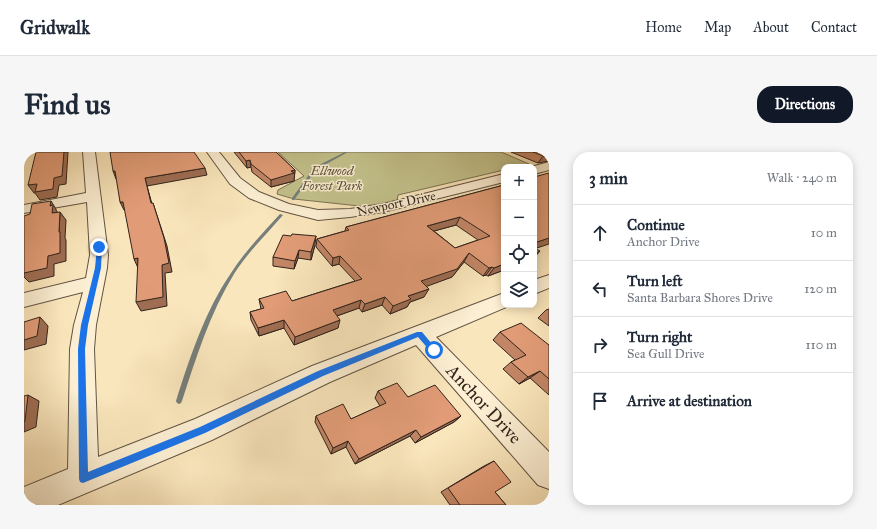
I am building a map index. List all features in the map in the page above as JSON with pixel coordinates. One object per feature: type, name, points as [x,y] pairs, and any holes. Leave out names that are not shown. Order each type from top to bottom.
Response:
[{"type":"street","points":[[83,479],[82,349],[85,325],[100,255],[89,152]]},
{"type":"street","name":"Newport Drive","points":[[213,152],[235,181],[254,195],[320,219],[383,208],[501,179]]},
{"type":"street","points":[[537,169],[549,166]]},
{"type":"street","points":[[24,209],[94,196]]},
{"type":"street","points":[[537,287],[549,281]]},
{"type":"street","points":[[24,300],[94,283]]},
{"type":"street","points":[[24,503],[202,430],[321,374],[501,301]]},
{"type":"street","name":"Anchor Drive","points":[[419,334],[549,474]]},
{"type":"green space","name":"Ellwood Forest Park","points":[[278,152],[501,152],[529,164],[501,164],[501,171],[398,195],[397,201],[378,208],[294,199],[277,194],[278,190],[304,176]]},
{"type":"building","points":[[36,152],[64,152],[62,176],[54,178],[53,189],[35,192],[37,184],[28,185]]},
{"type":"building","points":[[110,152],[194,152],[205,168],[145,178],[151,203],[153,203],[164,238],[169,263],[162,265],[163,297],[136,302],[138,258],[134,259],[123,202],[120,202]]},
{"type":"building","points":[[239,152],[276,152],[295,170],[291,171],[294,173],[271,180],[251,164],[250,160],[246,161]]},
{"type":"building","points":[[533,152],[549,152],[549,155],[543,156]]},
{"type":"building","points":[[549,173],[549,238],[537,242],[537,200],[537,176]]},
{"type":"building","points":[[501,186],[501,265],[489,268],[469,253],[457,269],[421,281],[429,289],[408,296],[411,299],[393,306],[385,297],[365,304],[361,300],[333,310],[340,320],[295,337],[284,320],[258,328],[250,312],[264,308],[259,299],[286,291],[292,301],[362,279],[340,256],[333,258],[317,239],[349,230],[346,227]],"holes":[[[460,217],[490,236],[455,248],[427,226]]]},
{"type":"building","points":[[51,201],[50,206],[53,205],[52,213],[60,212],[60,253],[48,256],[47,268],[24,273],[24,216],[30,214],[32,204]]},
{"type":"building","points":[[292,234],[316,236],[311,252],[299,250],[295,261],[273,257],[283,235],[291,236]]},
{"type":"building","points":[[40,317],[37,336],[24,340],[24,322]]},
{"type":"building","points":[[521,323],[549,345],[549,379],[540,371],[528,377],[511,362],[526,355],[500,332]]},
{"type":"building","points":[[397,383],[408,397],[435,385],[461,416],[421,437],[416,430],[359,459],[348,441],[333,448],[316,416],[343,404],[351,419],[386,403],[378,391]]},
{"type":"building","points":[[28,395],[25,421],[24,422],[24,396]]},
{"type":"building","points":[[494,461],[511,482],[495,492],[506,505],[460,505],[448,488]]},
{"type":"waterway","points":[[293,199],[312,173],[320,166],[347,152]]},
{"type":"waterway","points":[[179,401],[208,320],[223,289],[243,259],[281,215]]},
{"type":"route","points":[[99,247],[100,255],[98,268],[85,325],[82,349],[83,479],[202,430],[286,389],[419,334],[434,350]]}]
